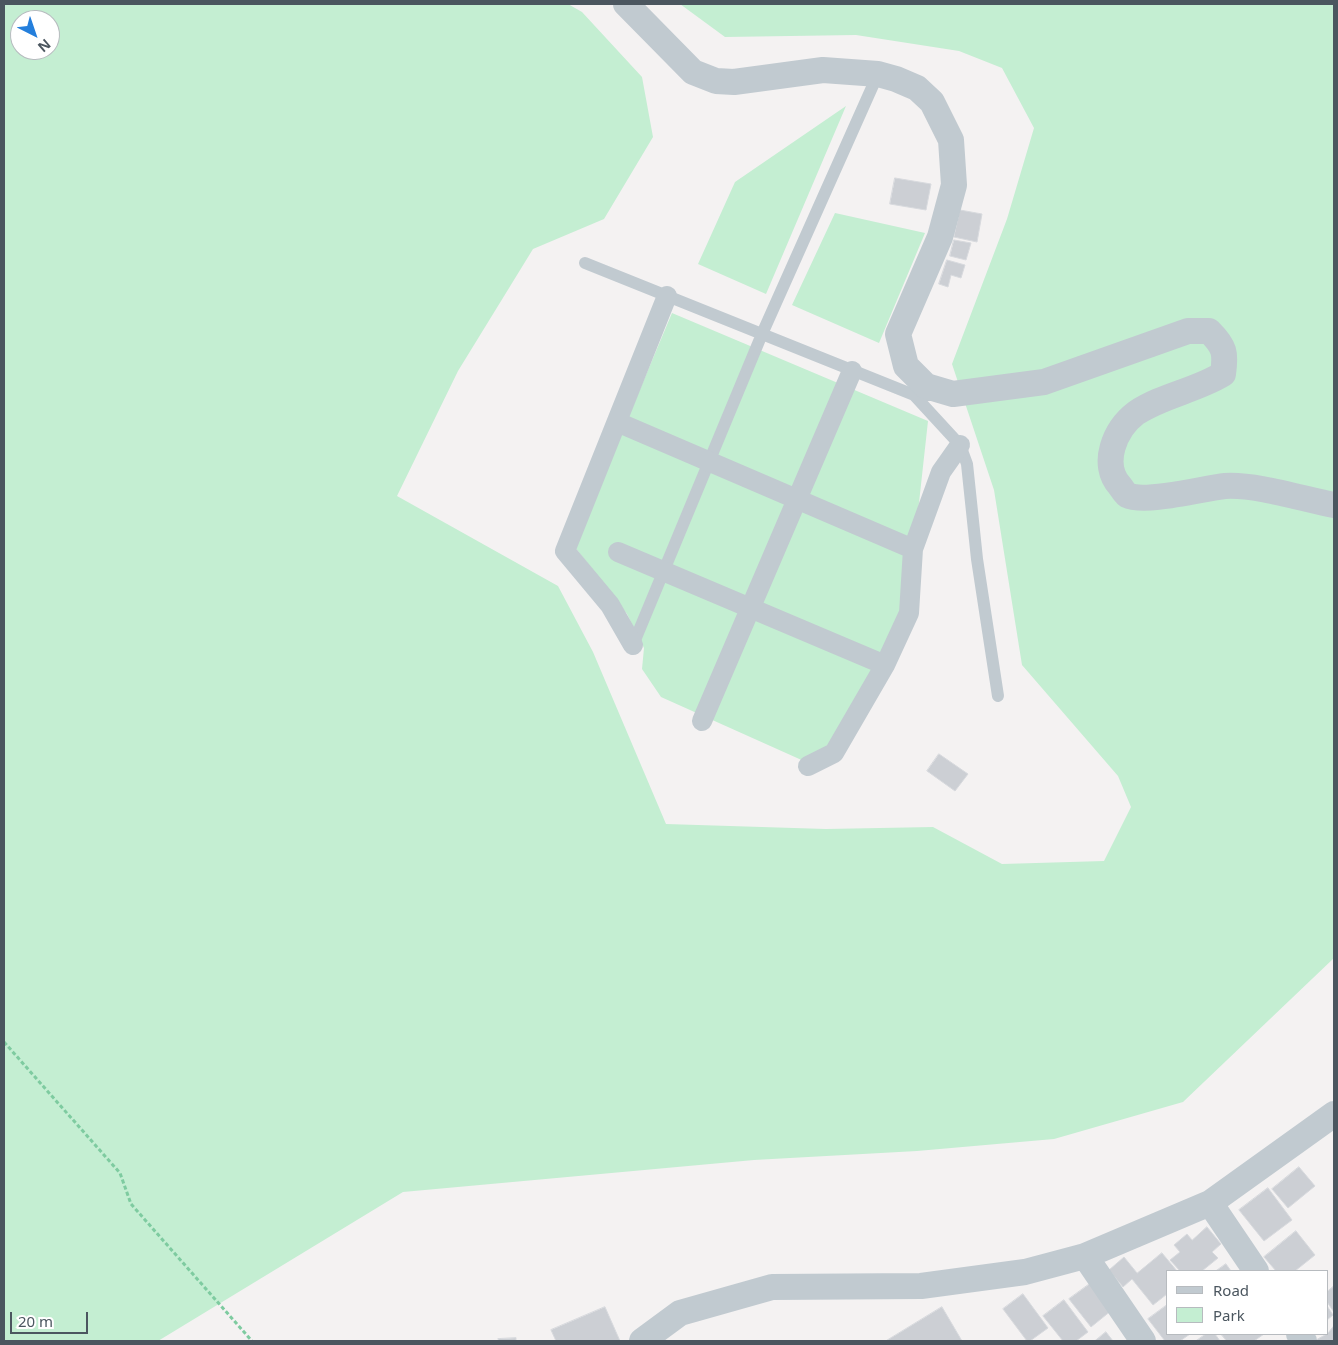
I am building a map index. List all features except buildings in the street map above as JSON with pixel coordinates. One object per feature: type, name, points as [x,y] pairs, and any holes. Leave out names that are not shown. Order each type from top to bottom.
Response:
[{"type":"street","points":[[626,4],[693,72],[716,81],[734,82],[823,70],[878,74],[918,88],[932,102],[951,140],[954,185],[940,237],[898,334],[906,366],[926,386],[953,394],[1044,382],[1188,331],[1208,331],[1220,343],[1226,357],[1223,374],[1205,385],[1162,399],[1135,414],[1120,431],[1111,450],[1110,466],[1116,482],[1127,495],[1142,498],[1226,486],[1246,487],[1334,505]]},
{"type":"street","points":[[633,646],[610,605],[565,551],[667,296]]},
{"type":"street","points":[[702,722],[852,371]]},
{"type":"street","points":[[617,422],[913,550]]},
{"type":"street","points":[[808,766],[834,753],[885,665],[909,613],[913,550],[941,472],[960,445]]},
{"type":"street","points":[[618,552],[885,665]]},
{"type":"street","points":[[642,1341],[680,1313],[772,1287],[921,1286],[1025,1272],[1085,1256],[1210,1203],[1332,1120]]},
{"type":"street","points":[[1210,1203],[1255,1270]]},
{"type":"street","points":[[1085,1256],[1143,1341]]},
{"type":"lane","points":[[633,646],[762,334],[878,74]]},
{"type":"lane","points":[[585,263],[914,395],[953,394]]},
{"type":"lane","points":[[914,395],[960,445],[967,464],[977,559],[998,696]]},
{"type":"path","points":[[4,1042],[120,1173],[131,1204],[252,1341]]},
{"type":"green space","points":[[4,4],[568,4],[582,12],[642,77],[653,137],[604,219],[533,249],[458,371],[397,496],[558,586],[593,652],[666,824],[826,829],[933,827],[1002,864],[1104,861],[1131,807],[1118,776],[1022,665],[994,490],[952,364],[1007,219],[1034,128],[1002,68],[959,51],[856,35],[725,37],[680,4],[1334,4],[1334,958],[1183,1102],[1054,1139],[917,1151],[754,1160],[403,1192],[158,1341],[4,1341]]},
{"type":"green space","points":[[846,106],[766,294],[698,264],[735,182]]},
{"type":"green space","points":[[835,213],[925,233],[879,343],[792,305]]},
{"type":"green space","points":[[672,313],[928,421],[916,530],[904,611],[830,750],[806,762],[661,697],[642,669],[644,648],[627,614],[574,546]]}]
